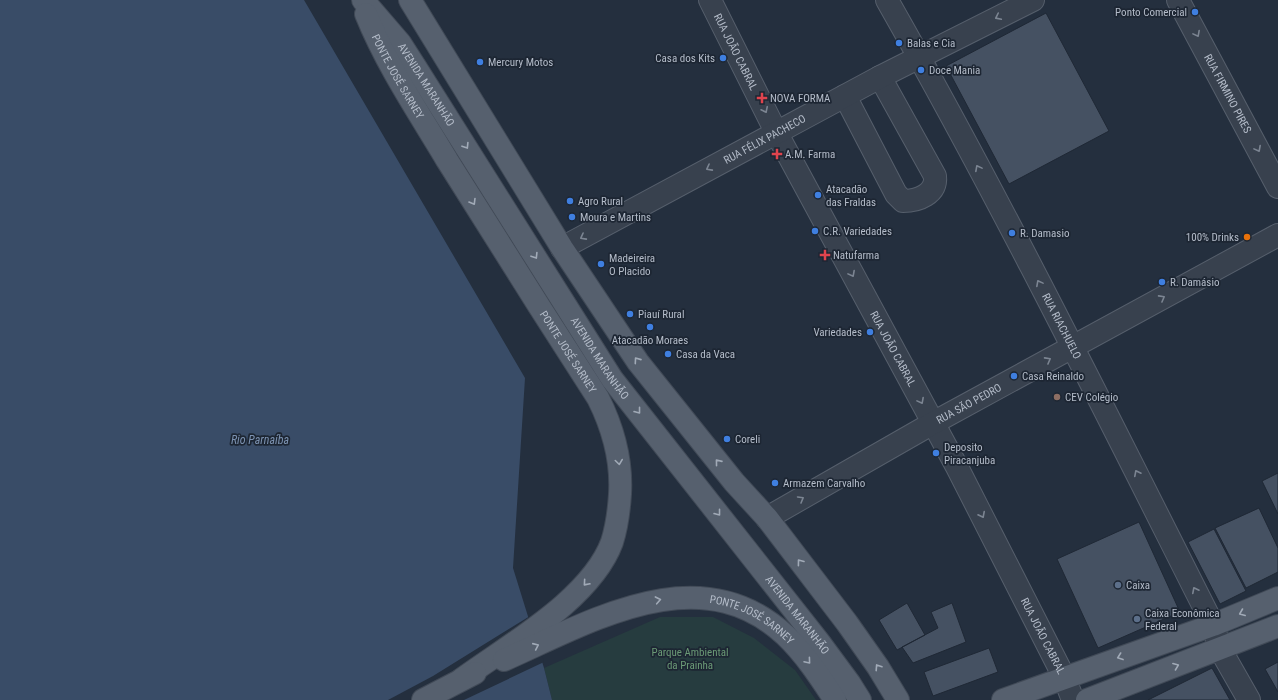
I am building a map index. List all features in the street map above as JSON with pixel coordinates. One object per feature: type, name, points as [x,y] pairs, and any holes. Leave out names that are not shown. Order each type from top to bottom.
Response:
[{"type":"main road","name":"PONTE JOSÉ SARNEY","points":[[362,0],[386,58],[493,234],[598,398],[608,418],[619,463],[621,486],[619,514],[612,542],[600,564],[584,586],[544,620],[462,679]]},
{"type":"main road","name":"AVENIDA MARANHÃO","points":[[362,0],[400,43],[612,379],[820,642],[860,700]]},
{"type":"main road","points":[[410,0],[562,248],[638,362],[734,482],[767,518],[847,623],[878,667],[898,700]]},
{"type":"main road","name":"PONTE JOSÉ SARNEY","points":[[422,700],[462,679],[581,627],[631,608],[657,600],[703,598],[734,604],[752,611],[768,621],[785,635],[804,656],[835,700]]},
{"type":"main road","points":[[1003,700],[1212,624],[1278,598]]},
{"type":"main road","points":[[1087,700],[1278,626]]},
{"type":"street","name":"RUA JOÃO CABRAL","points":[[710,0],[776,132],[933,423],[1064,677],[1073,700]]},
{"type":"street","name":"RUA RIACHUELO","points":[[887,0],[919,56],[1073,346],[1212,624],[1220,649],[1248,700]]},
{"type":"street","name":"RUA FÉLIX PACHECO","points":[[562,248],[919,56],[1033,0]]},
{"type":"street","name":"RUA FIRMINO PIRES","points":[[1178,0],[1278,187]]},
{"type":"street","points":[[845,96],[896,194],[902,201],[912,201],[933,190],[936,184],[935,176],[880,77]]},
{"type":"street","name":"RUA SÃO PEDRO","points":[[767,518],[933,423],[1278,235]]},
{"type":"green space","name":"Parque Ambiental da Prainha","points":[[660,617],[713,617],[754,638],[795,670],[816,700],[552,700],[544,668]]},
{"type":"water","name":"Rio Parnaíba","points":[[0,0],[304,0],[525,378],[513,568],[544,668],[552,700],[0,700]]},
{"type":"pier","points":[[530,616],[544,662],[464,700],[388,700],[433,676]]},
{"type":"building","points":[[1046,13],[1109,131],[1009,184],[946,66]]},
{"type":"building","points":[[1278,473],[1278,514],[1262,481]]},
{"type":"building","points":[[1259,508],[1278,548],[1278,572],[1246,588],[1215,528]]},
{"type":"building","name":"Caixa","points":[[1139,522],[1180,612],[1098,648],[1057,559]]},
{"type":"building","points":[[1214,529],[1246,591],[1220,604],[1188,542]]},
{"type":"building","points":[[907,603],[925,635],[897,650],[879,620]]},
{"type":"building","points":[[952,603],[966,642],[913,663],[902,647],[938,628],[931,612]]},
{"type":"building","points":[[989,648],[998,672],[933,696],[924,672]]},
{"type":"building","points":[[1278,662],[1278,692],[1265,669]]},
{"type":"building","points":[[1212,668],[1230,700],[1148,700]]},
{"type":"place","name":"Ponto Comercial","points":[[1195,12]]},
{"type":"place","name":"Balas e Cia","points":[[899,43]]},
{"type":"place","name":"Casa dos Kits","points":[[723,58]]},
{"type":"place","name":"Mercury Motos","points":[[480,62]]},
{"type":"place","name":"Doce Mania","points":[[921,70]]},
{"type":"place","name":"NOVA FORMA","points":[[762,98]]},
{"type":"place","name":"A.M. Farma","points":[[777,154]]},
{"type":"place","name":"Atacadão das Fraldas","points":[[818,195]]},
{"type":"place","name":"Agro Rural","points":[[570,201]]},
{"type":"place","name":"Moura e Martins","points":[[572,217]]},
{"type":"place","name":"C.R. Variedades","points":[[815,231]]},
{"type":"place","name":"R. Damasio","points":[[1012,233]]},
{"type":"place","name":"100% Drinks","points":[[1247,237]]},
{"type":"place","name":"Natufarma","points":[[825,255]]},
{"type":"place","name":"Madeireira O Placido","points":[[601,264]]},
{"type":"place","name":"R. Damásio","points":[[1162,282]]},
{"type":"place","name":"Piauí Rural","points":[[630,314]]},
{"type":"place","name":"Atacadão Moraes","points":[[650,327]]},
{"type":"place","name":"Variedades","points":[[870,332]]},
{"type":"place","name":"Casa da Vaca","points":[[668,354]]},
{"type":"place","name":"Casa Reinaldo","points":[[1014,376]]},
{"type":"place","name":"CEV Colégio","points":[[1057,397]]},
{"type":"place","name":"Coreli","points":[[727,439]]},
{"type":"place","name":"Deposito Piracanjuba","points":[[936,453]]},
{"type":"place","name":"Armazem Carvalho","points":[[775,483]]},
{"type":"place","name":"Caixa","points":[[1118,585]]},
{"type":"place","name":"Caixa Econômica Federal","points":[[1137,619]]}]
